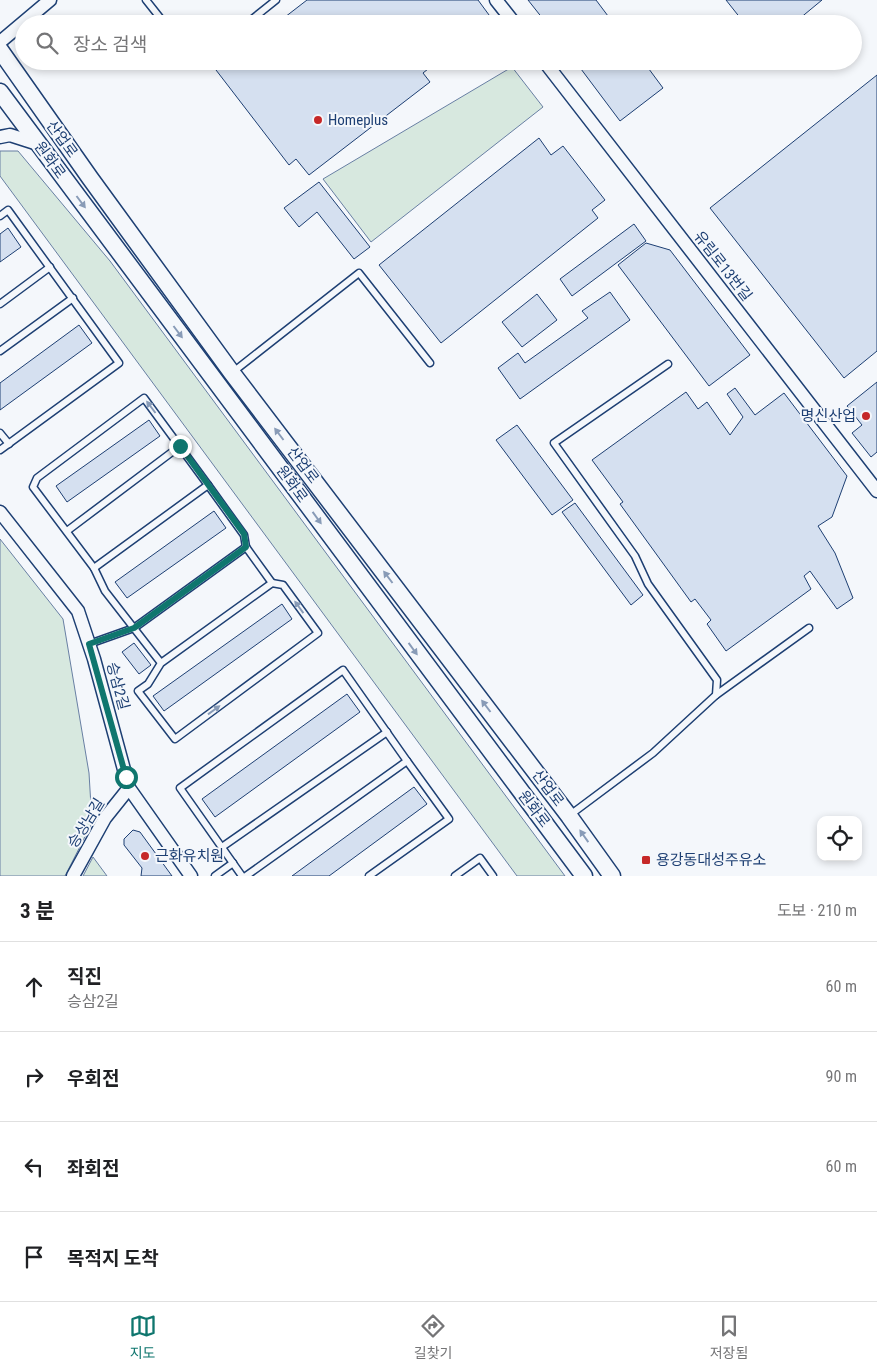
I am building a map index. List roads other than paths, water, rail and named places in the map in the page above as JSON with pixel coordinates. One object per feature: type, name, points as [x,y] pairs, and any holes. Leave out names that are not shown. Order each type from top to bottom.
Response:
[{"type":"street","points":[[32,15],[50,0]]},
{"type":"street","points":[[496,0],[508,15]]},
{"type":"street","points":[[0,42],[15,29]]},
{"type":"street","name":"산업로","points":[[0,50],[84,170],[232,373],[569,816],[612,876]]},
{"type":"street","name":"유림로13번길","points":[[551,70],[877,491]]},
{"type":"street","name":"원화로","points":[[0,92],[584,876]]},
{"type":"street","points":[[0,136],[10,135],[38,144]]},
{"type":"street","name":"승삼2길","points":[[0,512],[78,611],[129,788],[191,876]]},
{"type":"street","name":"승상남길","points":[[73,876],[105,818],[129,788]]},
{"type":"lane","points":[[146,0],[158,15]]},
{"type":"lane","points":[[257,15],[276,0]]},
{"type":"lane","points":[[0,216],[8,210],[120,363],[0,450]]},
{"type":"lane","points":[[0,304],[50,267]]},
{"type":"lane","points":[[232,373],[359,273],[430,363]]},
{"type":"lane","points":[[0,350],[73,298]]},
{"type":"lane","points":[[668,364],[554,443],[635,556],[648,584],[716,680],[716,695]]},
{"type":"lane","points":[[161,664],[105,591],[94,568],[33,487],[37,478],[144,398],[244,534],[246,547],[272,583],[283,585],[318,633],[174,739],[138,691],[148,684],[161,664],[272,583]]},
{"type":"lane","points":[[0,433],[8,444]]},
{"type":"lane","points":[[67,531],[180,446]]},
{"type":"lane","points":[[94,568],[208,485]]},
{"type":"lane","points":[[89,644],[134,628],[246,547]]},
{"type":"lane","points":[[569,816],[653,753],[716,695],[809,628]]},
{"type":"lane","points":[[242,876],[180,788],[343,670],[449,819],[369,876]]},
{"type":"lane","points":[[222,847],[387,732]]},
{"type":"lane","points":[[246,876],[407,760]]},
{"type":"lane","points":[[455,876],[480,858],[493,876]]},
{"type":"lane","points":[[215,876],[233,863]]},
{"type":"place","name":"Homeplus","points":[[318,120]]},
{"type":"place","name":"명신산업","points":[[866,416]]},
{"type":"place","name":"근화유치원","points":[[145,856]]},
{"type":"place","name":"용강동대성주유소","points":[[646,860]]}]
